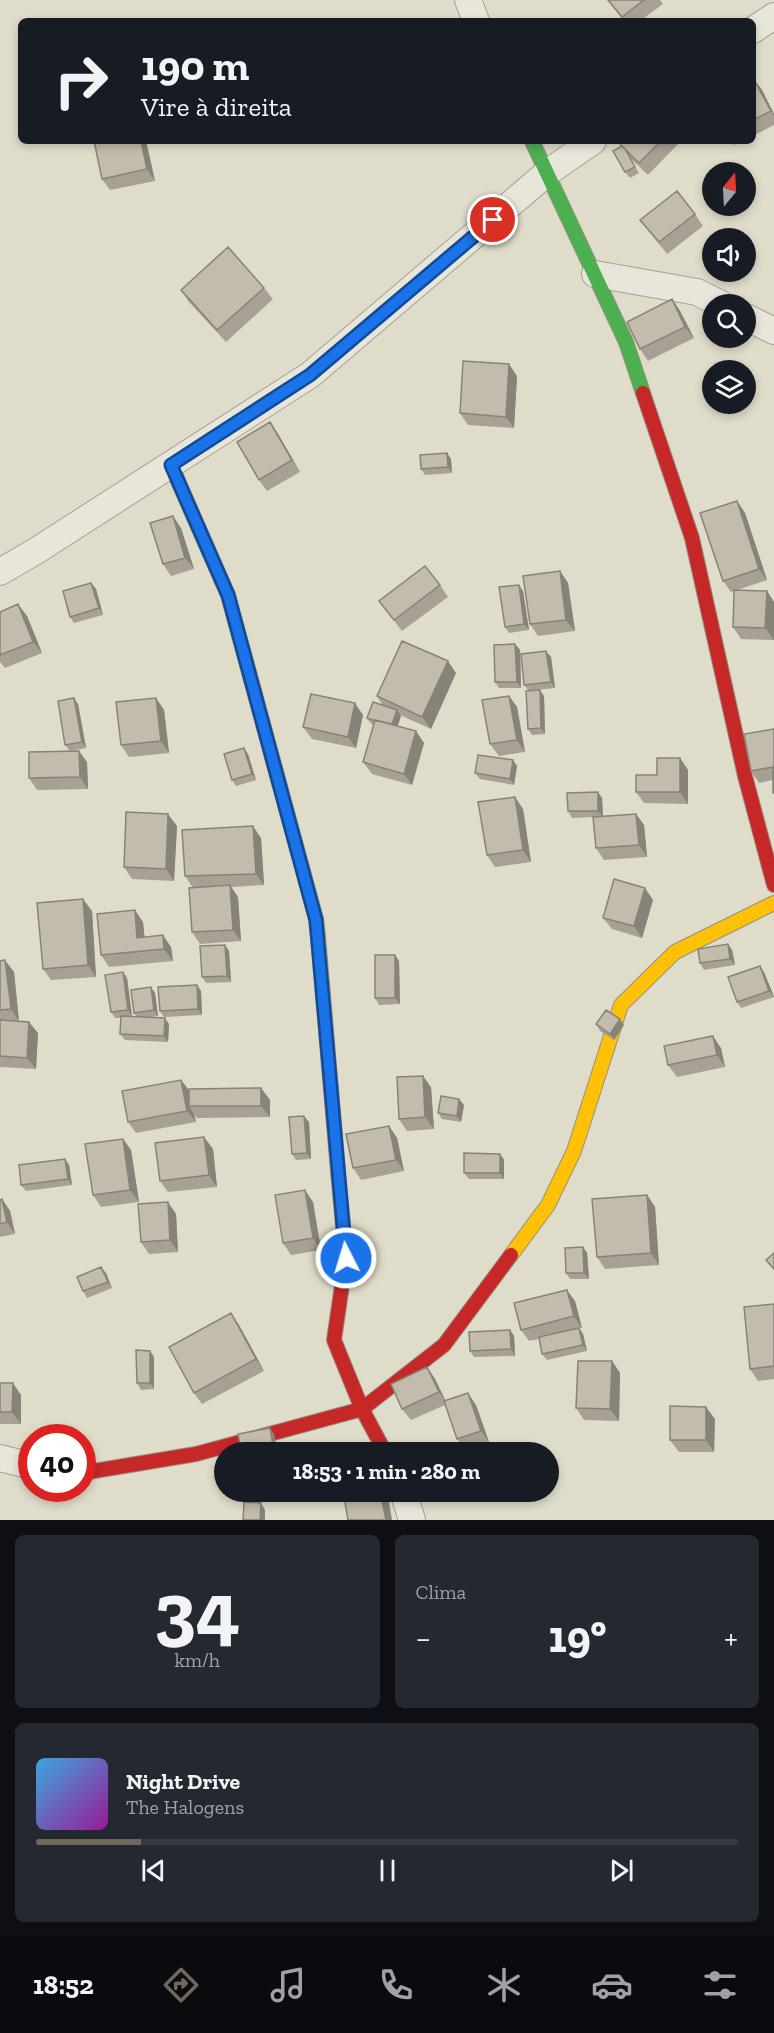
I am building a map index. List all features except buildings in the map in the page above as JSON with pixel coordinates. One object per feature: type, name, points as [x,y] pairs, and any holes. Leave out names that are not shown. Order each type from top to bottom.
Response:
[{"type":"street","points":[[468,0],[475,18]]},
{"type":"street","points":[[756,28],[774,16]]},
{"type":"street","points":[[533,144],[626,342],[692,538],[745,776],[774,885]]},
{"type":"street","points":[[0,572],[310,375],[547,173],[589,144]]},
{"type":"street","points":[[594,274],[702,294]]},
{"type":"street","points":[[756,322],[774,332]]},
{"type":"street","points":[[171,465],[228,595],[316,920],[346,1258],[334,1340],[362,1409],[380,1442]]},
{"type":"street","points":[[96,1471],[196,1454],[362,1409],[444,1345],[548,1205],[574,1151],[621,1005],[675,952],[774,903]]},
{"type":"street","points":[[0,1458],[18,1462]]},
{"type":"street","points":[[406,1502],[412,1520]]},
{"type":"traffic: fast","points":[[533,144],[626,342],[643,393]]},
{"type":"traffic: fast","points":[[171,465],[228,595],[316,919],[318,937]]},
{"type":"traffic: slow","points":[[511,1255],[548,1205],[574,1151],[621,1005],[675,952],[774,903]]},
{"type":"traffic: slow","points":[[318,937],[338,1171]]},
{"type":"traffic: jam","points":[[643,393],[692,538],[745,776],[774,885]]},
{"type":"traffic: jam","points":[[338,1171],[346,1258],[334,1340],[362,1409],[380,1442]]},
{"type":"traffic: jam","points":[[96,1471],[196,1454],[362,1409],[444,1345],[511,1255]]},
{"type":"route","points":[[346,1258],[316,920],[228,595],[171,465],[310,375],[493,220]]}]
